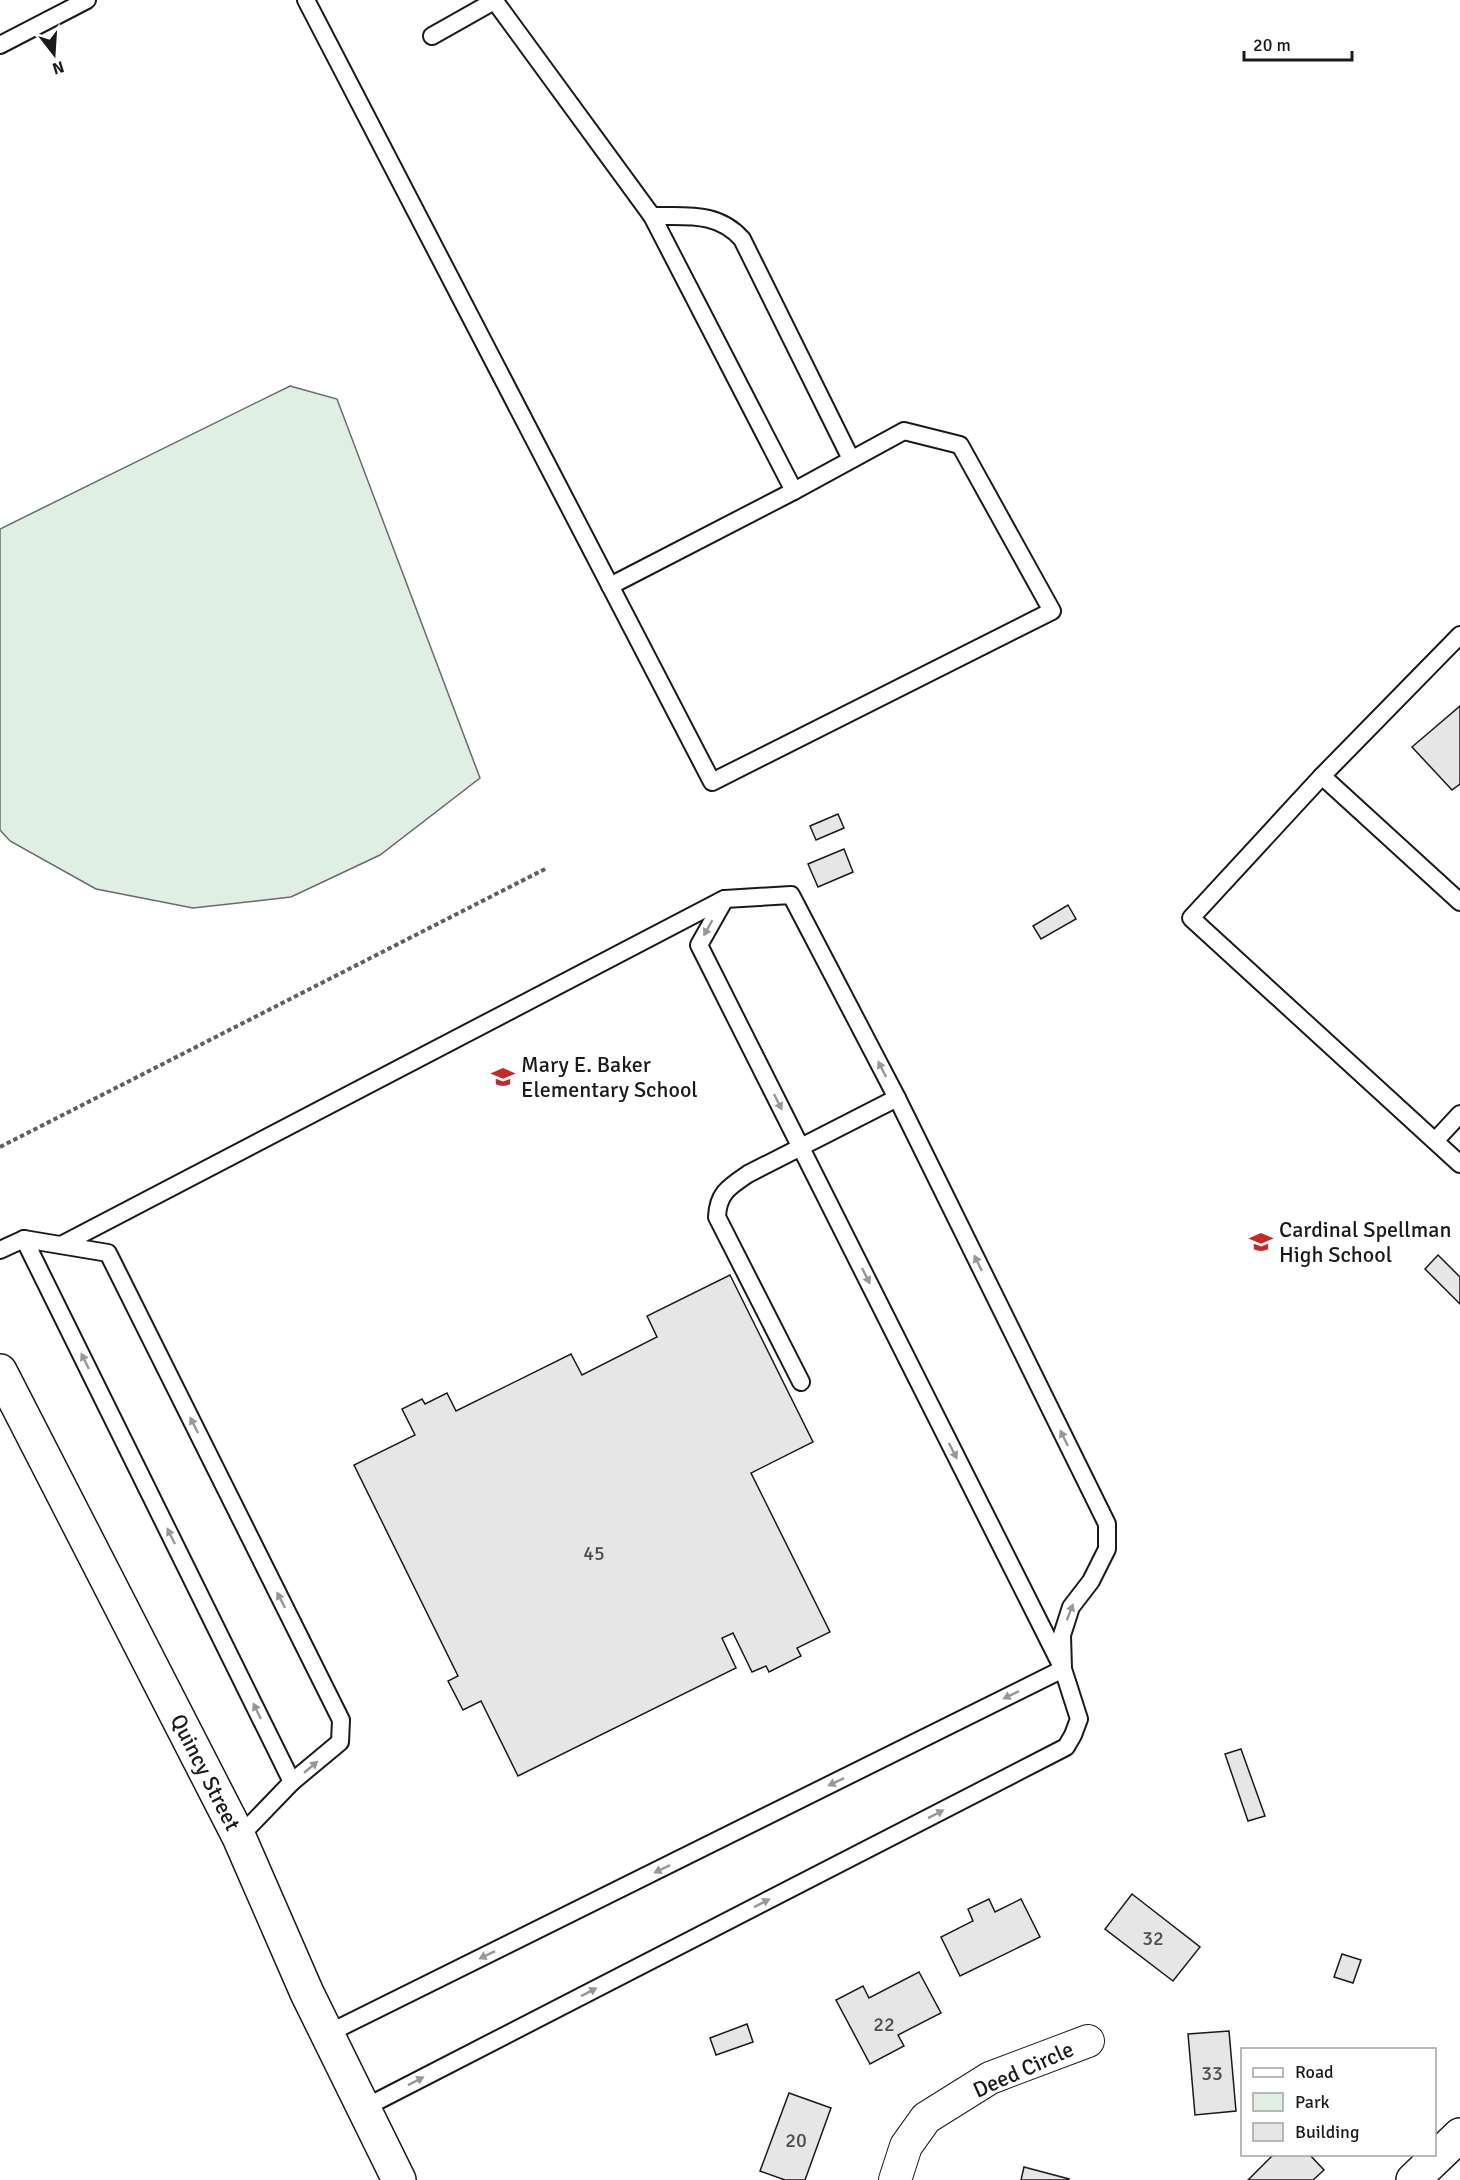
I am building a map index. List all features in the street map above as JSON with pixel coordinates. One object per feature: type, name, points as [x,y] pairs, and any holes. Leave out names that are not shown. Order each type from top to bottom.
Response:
[{"type":"main road","name":"Quincy Street","points":[[0,1371],[239,1837],[307,1993],[399,2180]]},
{"type":"main road","points":[[1413,2180],[1460,2135]]},
{"type":"street","name":"Deed Circle","points":[[895,2180],[906,2146],[926,2118],[990,2078],[1088,2041]]},
{"type":"lane","points":[[0,45],[87,0]]},
{"type":"lane","points":[[306,0],[610,586],[712,782],[1052,611],[960,445],[904,431],[610,586]]},
{"type":"lane","points":[[432,36],[494,1],[652,216],[794,491]]},
{"type":"lane","points":[[652,216],[705,217],[731,227],[742,239],[851,459]]},
{"type":"lane","points":[[1460,635],[1322,776],[1191,918],[1460,1164]]},
{"type":"lane","points":[[1322,776],[1460,902]]},
{"type":"lane","points":[[61,1245],[725,898],[791,895],[897,1098],[1107,1524],[1107,1549],[1091,1581],[1071,1606],[1062,1635],[1063,1669]]},
{"type":"lane","points":[[364,2108],[1066,1747],[1079,1719],[1063,1669],[699,945],[725,898]]},
{"type":"lane","points":[[801,1382],[717,1217],[717,1204],[726,1190],[747,1174],[897,1098]]},
{"type":"lane","points":[[1435,1141],[1460,1114]]},
{"type":"lane","points":[[24,1239],[292,1782]]},
{"type":"lane","points":[[0,1250],[24,1239],[108,1253],[341,1720],[340,1742],[292,1782],[239,1837]]},
{"type":"lane","points":[[327,2034],[1063,1669]]},
{"type":"path","points":[[0,1146],[547,868]]},
{"type":"green space","points":[[290,386],[337,399],[480,778],[380,855],[291,897],[193,908],[96,889],[10,841],[0,830],[0,529]]},
{"type":"building","points":[[1460,706],[1460,784],[1452,790],[1412,747]]},
{"type":"building","points":[[838,814],[844,828],[816,840],[810,826]]},
{"type":"building","points":[[844,849],[853,872],[818,887],[808,864]]},
{"type":"building","points":[[1068,905],[1076,919],[1041,939],[1033,926]]},
{"type":"building","points":[[1438,1255],[1460,1277],[1460,1304],[1425,1269]]},
{"type":"building","points":[[730,1275],[813,1442],[751,1473],[830,1632],[797,1648],[801,1656],[769,1672],[766,1666],[752,1672],[733,1633],[722,1638],[736,1668],[518,1776],[481,1701],[463,1710],[448,1681],[458,1676],[354,1465],[415,1435],[402,1409],[422,1399],[425,1404],[447,1393],[456,1411],[571,1354],[582,1375],[657,1337],[647,1316]]},
{"type":"building","points":[[1241,1749],[1265,1816],[1248,1821],[1225,1754]]},
{"type":"building","points":[[1132,1894],[1200,1947],[1173,1981],[1105,1929]]},
{"type":"building","points":[[989,1899],[995,1912],[1021,1899],[1040,1937],[960,1976],[941,1937],[973,1921],[968,1909]]},
{"type":"building","points":[[1342,1954],[1361,1960],[1353,1983],[1334,1977]]},
{"type":"building","points":[[919,1972],[941,2013],[898,2035],[904,2046],[870,2064],[836,2000],[863,1986],[869,1998]]},
{"type":"building","points":[[747,2024],[753,2042],[716,2055],[710,2038]]},
{"type":"building","points":[[1229,2031],[1236,2111],[1195,2115],[1188,2034]]},
{"type":"building","points":[[789,2093],[831,2108],[805,2180],[785,2180],[760,2171]]},
{"type":"building","points":[[1272,2156],[1311,2156],[1324,2170],[1313,2180],[1248,2180]]},
{"type":"building","points":[[1024,2167],[1069,2179],[1021,2180]]},
{"type":"place","name":"Mary E. Baker Elementary School","points":[[503,1077]]},
{"type":"place","name":"Cardinal Spellman High School","points":[[1261,1242]]}]
